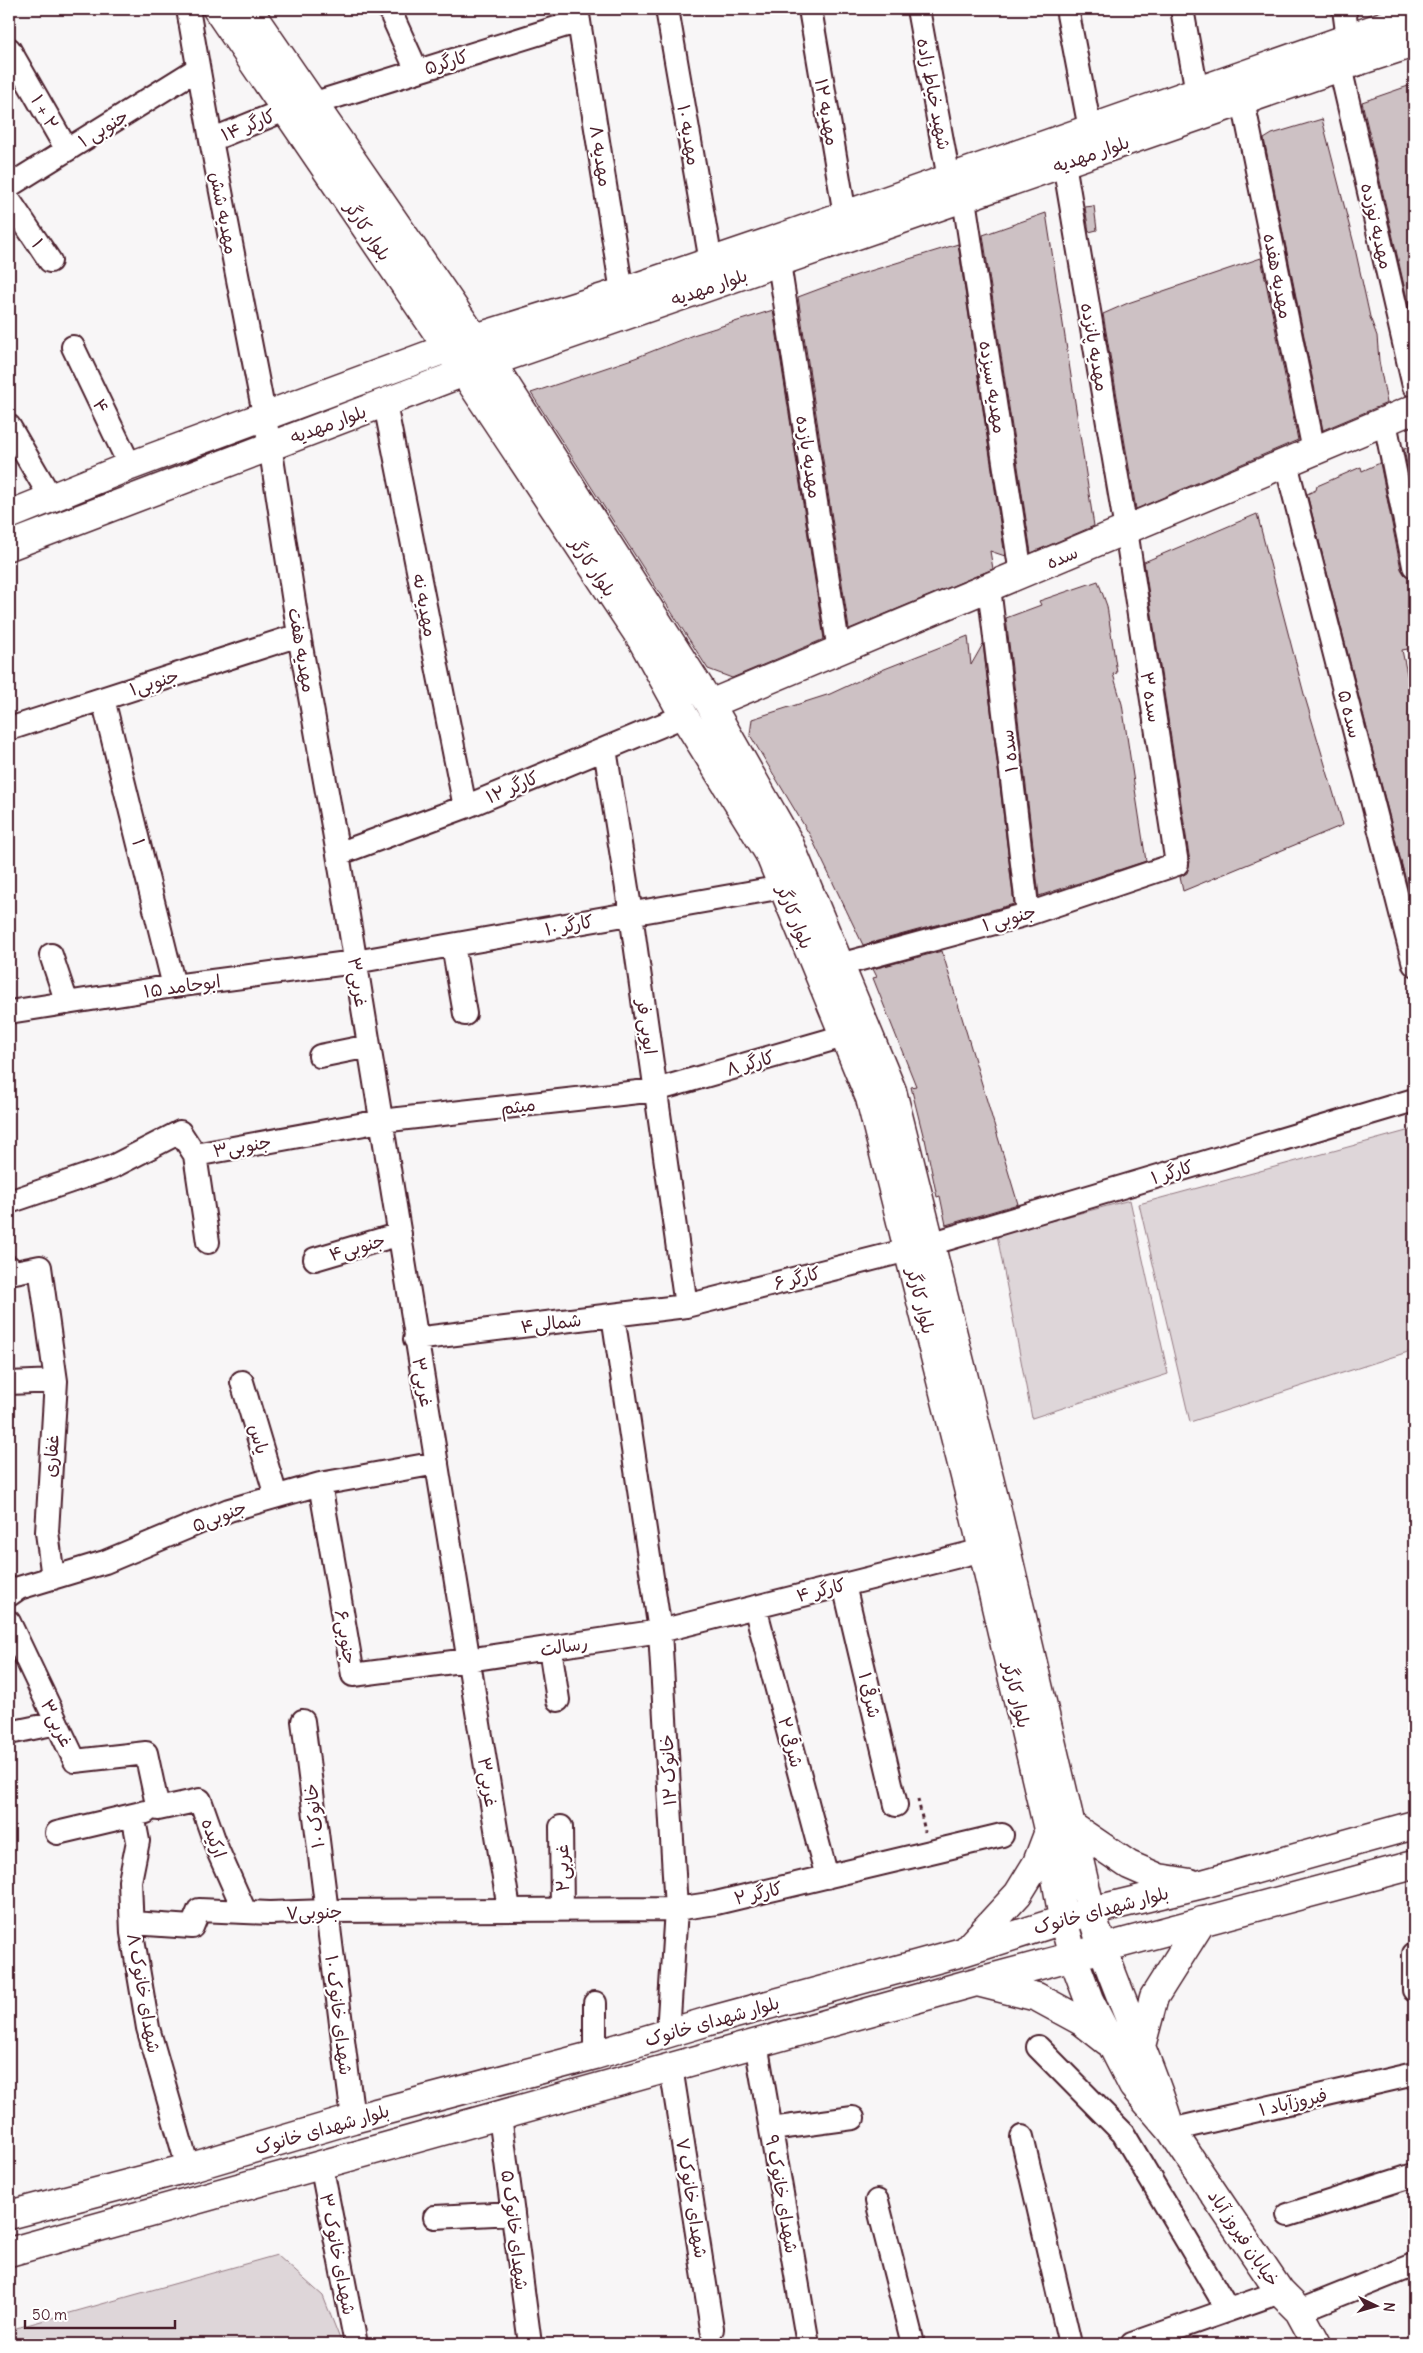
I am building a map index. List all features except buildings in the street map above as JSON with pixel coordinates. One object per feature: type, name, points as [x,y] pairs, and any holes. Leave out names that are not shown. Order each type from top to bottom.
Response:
[{"type":"main road","name":"بلوار کارگر","points":[[217,9],[448,348],[642,640],[684,716],[769,853],[870,1098],[919,1247],[996,1502],[1061,1831],[1063,1919],[1073,1957],[1089,2000],[1133,2086],[1171,2130]]},
{"type":"main road","name":"بلوار کارگر","points":[[248,9],[491,362],[710,704],[789,843],[892,1091],[919,1247],[983,1550],[1061,1831],[1091,1911],[1101,1948],[1152,2071],[1171,2130]]},
{"type":"main road","name":"بلوار مهدیه","points":[[9,515],[130,466],[263,416],[353,385],[475,338],[622,292],[668,288],[779,263],[957,189],[1090,130],[1414,15]]},
{"type":"main road","name":"بلوار مهدیه","points":[[9,546],[270,445],[385,404],[464,373],[668,288],[711,262],[845,215],[1064,163],[1340,66],[1414,43]]},
{"type":"main road","points":[[367,230],[389,215]]},
{"type":"main road","name":"سده","points":[[710,704],[1414,409]]},
{"type":"main road","name":"بلوار شهدای خانوک","points":[[9,2215],[188,2168],[353,2119],[595,2055],[966,1950],[1091,1911],[1199,1885],[1414,1825]]},
{"type":"main road","points":[[966,1950],[1018,1894],[1037,1863],[1061,1831],[1159,1878],[1199,1885]]},
{"type":"main road","name":"بلوار شهدای خانوک","points":[[9,2252],[976,1982],[1414,1865]]},
{"type":"main road","points":[[1141,2046],[1154,1997],[1202,1921]]},
{"type":"main road","points":[[976,1982],[1037,1997],[1084,2022],[1111,2045]]},
{"type":"main road","name":"خیابان فیروز آباد","points":[[1171,2130],[1280,2292],[1299,2312],[1317,2344]]},
{"type":"street","name":"مهدیه شش","points":[[188,9],[210,140],[270,445]]},
{"type":"street","points":[[389,9],[417,72]]},
{"type":"street","name":"مهدیه ۱۰","points":[[667,9],[711,262]]},
{"type":"street","name":"مهدیه ۱۲","points":[[810,9],[845,215]]},
{"type":"street","name":"شهید خیاط زاده","points":[[918,9],[957,189]]},
{"type":"street","points":[[1067,9],[1090,130]]},
{"type":"street","points":[[1182,9],[1197,92]]},
{"type":"street","points":[[1344,9],[1348,38]]},
{"type":"street","name":"کارگر۵","points":[[312,104],[417,72],[578,15]]},
{"type":"street","name":"مهدیه ۸","points":[[578,15],[622,292]]},
{"type":"street","name":"۱ + ۲","points":[[9,49],[67,150]]},
{"type":"street","name":"مهدیه نوزده","points":[[1340,66],[1414,386]]},
{"type":"street","name":"۱ جنوبی","points":[[9,186],[197,69]]},
{"type":"street","name":"مهدیه هفده","points":[[1243,101],[1314,451]]},
{"type":"street","name":"کارگر ۱۴","points":[[210,140],[285,110]]},
{"type":"street","name":"مهدیه پانزده","points":[[1064,163],[1126,530]]},
{"type":"street","name":"مهدیه سیزده","points":[[957,189],[1021,574]]},
{"type":"street","name":"۱","points":[[9,200],[50,262]]},
{"type":"street","name":"مهدیه یازده","points":[[779,263],[839,651]]},
{"type":"street","name":"۴","points":[[73,347],[130,466]]},
{"type":"street","name":"مهدیه نه","points":[[385,404],[465,807]]},
{"type":"street","points":[[1386,422],[1414,566]]},
{"type":"street","points":[[9,426],[51,498]]},
{"type":"street","name":"مهدیه هفت","points":[[270,445],[299,635],[338,854]]},
{"type":"street","name":"سده ۵","points":[[1286,463],[1414,964]]},
{"type":"street","name":"سده ۳","points":[[1126,530],[1177,864]]},
{"type":"street","name":"سده ۱","points":[[989,588],[1028,914]]},
{"type":"street","name":"جنوبی۱","points":[[9,729],[299,635]]},
{"type":"street","name":"۱","points":[[103,699],[174,986]]},
{"type":"street","name":"کارگر ۱۲","points":[[338,854],[465,807],[684,716]]},
{"type":"street","name":"ایوبی فر","points":[[605,749],[631,914],[686,1306]]},
{"type":"street","name":"غربی۳","points":[[338,854],[509,1909]]},
{"type":"street","name":"۱ جنوبی","points":[[839,965],[1028,914],[1177,864]]},
{"type":"street","name":"کارگر ۱۰","points":[[355,962],[783,887]]},
{"type":"street","points":[[453,945],[465,1014]]},
{"type":"street","points":[[51,955],[67,1003]]},
{"type":"street","name":"ابوحامد ۱۵","points":[[9,1012],[174,986],[355,962]]},
{"type":"street","name":"کارگر ۸","points":[[656,1090],[844,1036]]},
{"type":"street","points":[[320,1056],[369,1046]]},
{"type":"street","name":"میثم","points":[[381,1121],[656,1090]]},
{"type":"street","name":"کارگر ۱","points":[[919,1247],[1414,1100]]},
{"type":"street","name":"جنوبی۳","points":[[10,1198],[112,1167],[180,1132],[195,1155],[381,1121]]},
{"type":"street","points":[[195,1155],[208,1242]]},
{"type":"street","name":"جنوبی۴","points":[[315,1259],[400,1234]]},
{"type":"street","name":"کارگر ۶","points":[[686,1306],[919,1247]]},
{"type":"street","name":"غفاری","points":[[9,1267],[10,1274],[40,1267],[56,1381],[47,1532],[53,1578]]},
{"type":"street","name":"شمالی۴","points":[[416,1340],[686,1306]]},
{"type":"street","name":"خانوک ۱۲","points":[[613,1315],[660,1631],[676,1909],[668,2033]]},
{"type":"street","points":[[9,1383],[56,1381]]},
{"type":"street","name":"یاس","points":[[242,1382],[276,1496]]},
{"type":"street","name":"جنوبی۵","points":[[9,1595],[19,1588],[105,1562],[229,1510],[320,1484],[437,1463]]},
{"type":"street","name":"جنوبی۶","points":[[320,1484],[353,1675],[468,1660]]},
{"type":"street","name":"کارگر ۴","points":[[660,1631],[983,1550]]},
{"type":"street","name":"شرقی ۱","points":[[844,1584],[896,1805]]},
{"type":"street","name":"شرقی ۲","points":[[756,1607],[827,1876]]},
{"type":"street","name":"غربی۳","points":[[9,1622],[76,1761],[146,1753],[158,1809]]},
{"type":"street","name":"رسالت","points":[[468,1660],[660,1631]]},
{"type":"street","points":[[550,1648],[558,1700]]},
{"type":"street","name":"خانوک ۱۰","points":[[303,1721],[326,1911]]},
{"type":"street","points":[[9,1733],[57,1723]]},
{"type":"street","name":"ارکیده","points":[[158,1809],[200,1800],[218,1851],[245,1912]]},
{"type":"street","points":[[57,1833],[158,1809]]},
{"type":"street","name":"شهدای خانوک ۸","points":[[133,1815],[138,1841],[130,1881],[132,1923],[148,2028],[188,2168]]},
{"type":"street","name":"غربی۲","points":[[562,1828],[562,1909]]},
{"type":"street","name":"کارگر ۲","points":[[509,1909],[676,1909],[716,1903],[1002,1835]]},
{"type":"street","name":"جنوبی۷","points":[[132,1923],[192,1927],[199,1910],[245,1912],[509,1909]]},
{"type":"street","name":"شهدای خانوک ۱۰","points":[[326,1911],[353,2119]]},
{"type":"street","points":[[1414,1954],[1414,1990]]},
{"type":"street","points":[[595,2002],[595,2055]]},
{"type":"street","name":"شهدای خانوک ۹","points":[[756,2043],[808,2344]]},
{"type":"street","points":[[1038,2047],[1123,2133],[1228,2310]]},
{"type":"street","name":"شهدای خانوک ۷","points":[[671,2067],[712,2329]]},
{"type":"street","name":"فیروزآباد ۱","points":[[1171,2130],[1414,2074]]},
{"type":"street","name":"شهدای خانوک ۵","points":[[500,2116],[530,2344]]},
{"type":"street","points":[[771,2129],[853,2118]]},
{"type":"street","points":[[1022,2137],[1070,2344]]},
{"type":"street","name":"شهدای خانوک ۳","points":[[321,2164],[356,2344]]},
{"type":"street","points":[[1288,2215],[1414,2175]]},
{"type":"street","points":[[877,2201],[913,2344]]},
{"type":"street","points":[[435,2217],[513,2212]]},
{"type":"street","points":[[1299,2312],[1414,2265]]},
{"type":"street","points":[[1132,2344],[1280,2292]]},
{"type":"path","points":[[896,1805],[918,1799],[930,1852]]},
{"type":"shaded area","points":[[1414,1129],[1414,1350],[1190,1422],[1139,1204]]},
{"type":"shaded area","points":[[1130,1200],[1168,1374],[1032,1418],[997,1235]]},
{"type":"shaded area","points":[[277,2255],[323,2296],[342,2344],[9,2344],[9,2330]]}]
